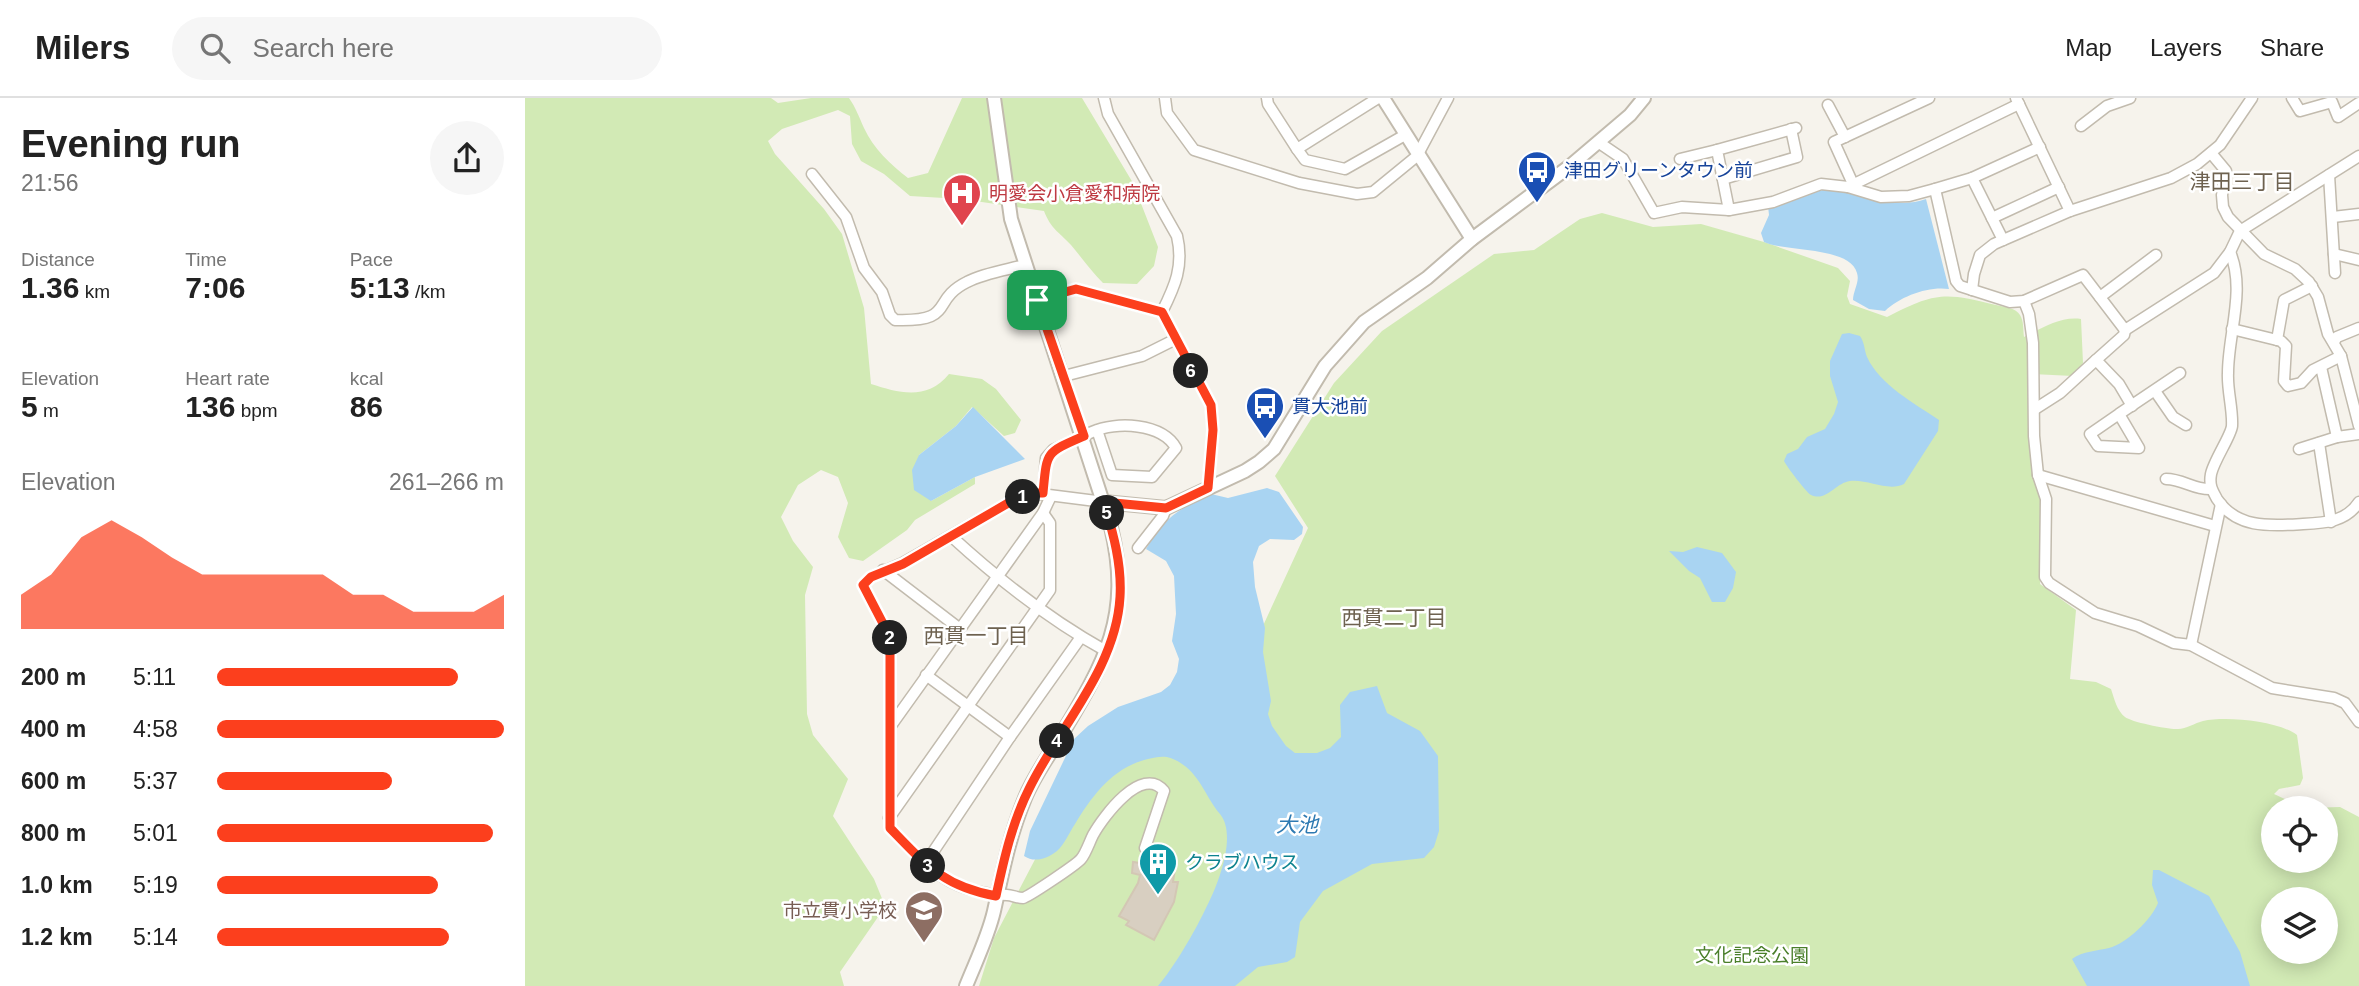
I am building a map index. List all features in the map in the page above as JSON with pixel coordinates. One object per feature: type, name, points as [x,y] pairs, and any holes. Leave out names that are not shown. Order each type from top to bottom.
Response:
[{"type":"street","points":[[966,986],[988,930],[1010,836],[1029,789],[1106,651],[1117,620],[1120,578],[1118,553],[1104,502],[1025,265],[1006,195],[994,98]]},
{"type":"street","points":[[1104,98],[1108,114],[1177,236],[1181,254],[1177,281],[1162,312]]},
{"type":"street","points":[[1165,98],[1167,113],[1194,150],[1299,183],[1357,194],[1373,191],[1389,181],[1417,156],[1448,98]]},
{"type":"street","points":[[1278,98],[1268,101],[1305,160],[1345,169],[1405,135]]},
{"type":"street","points":[[1297,149],[1381,98],[1472,239]]},
{"type":"street","points":[[1145,848],[1164,791],[1154,784],[1138,786],[1112,807],[1093,834],[1082,858],[1071,868],[1023,898],[996,896],[959,887],[925,864],[890,828],[890,637],[863,585],[883,570],[903,564],[1010,502],[1033,493],[1166,508],[1245,471],[1273,449],[1325,366],[1364,322],[1427,278],[1472,239],[1598,142],[1630,115],[1644,98]]},
{"type":"street","points":[[1850,185],[1834,142],[1929,98]]},
{"type":"street","points":[[2081,125],[2107,106],[2130,98]]},
{"type":"street","points":[[1972,290],[1980,255],[2003,240],[2070,211],[2171,178],[2220,145],[2252,98]]},
{"type":"street","points":[[2293,98],[2299,111],[2332,100],[2338,117],[2359,103]]},
{"type":"street","points":[[1850,185],[2018,101],[2070,211]]},
{"type":"street","points":[[1828,106],[1845,137]]},
{"type":"street","points":[[1680,159],[1793,128],[1797,158],[1723,179]]},
{"type":"street","points":[[1598,142],[1623,159],[1654,213],[1682,207],[1729,210],[1773,202],[1821,184],[1850,185],[1881,197],[1909,196],[1972,178],[2039,147]]},
{"type":"street","points":[[1717,150],[1729,210]]},
{"type":"street","points":[[2211,153],[2226,171],[2223,208],[2240,231],[2264,254],[2295,269],[2312,286],[2318,297],[2328,334],[2341,356],[2359,426]]},
{"type":"street","points":[[2035,409],[2060,393],[2124,335],[2126,330],[2214,273],[2230,252],[2240,231],[2359,156]]},
{"type":"street","points":[[813,174],[846,217],[864,268],[882,292],[890,315],[895,320],[920,321],[936,316],[964,283],[1025,265]]},
{"type":"street","points":[[2329,175],[2335,273]]},
{"type":"street","points":[[1972,178],[2003,240]]},
{"type":"street","points":[[1992,218],[2059,187]]},
{"type":"street","points":[[1935,190],[1956,281],[1960,286],[2010,302],[2024,301],[2083,275],[2126,330]]},
{"type":"street","points":[[2333,217],[2359,214]]},
{"type":"street","points":[[2230,252],[2235,262],[2237,301],[2228,372],[2232,429],[2211,472],[2211,489],[2237,520],[2278,526],[2342,519],[2359,502]]},
{"type":"street","points":[[2334,254],[2359,260]]},
{"type":"street","points":[[2100,297],[2156,255]]},
{"type":"street","points":[[2277,340],[2284,300],[2312,286]]},
{"type":"street","points":[[1037,300],[1076,289],[1162,312],[1207,397],[1213,416],[1208,488]]},
{"type":"street","points":[[2024,301],[2029,314],[2033,343],[2034,436],[2038,475],[2046,499],[2045,578],[2095,613],[2138,626],[2174,643],[2191,645],[2272,688],[2334,698],[2345,704],[2359,722]]},
{"type":"street","points":[[2334,342],[2337,337],[2359,328]]},
{"type":"street","points":[[2232,329],[2277,340],[2287,346],[2284,382],[2288,386],[2301,383],[2313,370],[2341,356]]},
{"type":"street","points":[[1064,376],[1142,356],[1175,339]]},
{"type":"street","points":[[2097,360],[2119,384],[2132,406]]},
{"type":"street","points":[[2321,367],[2337,437]]},
{"type":"street","points":[[2119,414],[2139,448],[2098,446],[2090,434],[2119,414],[2155,391],[2180,373]]},
{"type":"street","points":[[2155,391],[2173,417],[2186,425]]},
{"type":"street","points":[[890,727],[995,576],[1043,513],[1047,495],[1047,458],[1053,450],[1105,426],[1152,429],[1171,439],[1175,448],[1152,477],[1112,475],[1097,430]]},
{"type":"street","points":[[2299,449],[2337,437],[2359,434]]},
{"type":"street","points":[[2319,443],[2331,522]]},
{"type":"street","points":[[2038,475],[2215,526]]},
{"type":"street","points":[[2166,479],[2179,479],[2199,490],[2211,489]]},
{"type":"street","points":[[2191,645],[2221,504]]},
{"type":"street","points":[[1138,548],[1163,516],[1166,508]]},
{"type":"street","points":[[889,818],[970,707],[1050,590],[1050,523],[1043,513]]},
{"type":"street","points":[[952,537],[995,576],[1081,637],[1106,651]]},
{"type":"street","points":[[883,570],[960,629]]},
{"type":"street","points":[[925,864],[1081,637]]},
{"type":"street","points":[[926,675],[1010,737]]},
{"type":"green space","points":[[525,98],[771,98],[778,103],[811,98],[849,98],[877,149],[908,178],[928,173],[962,98],[1082,98],[1133,183],[1158,247],[1154,266],[1137,284],[1103,283],[1052,226],[1044,211],[961,199],[910,196],[884,174],[861,161],[852,144],[850,116],[838,110],[782,129],[768,141],[775,154],[824,209],[842,234],[864,308],[871,384],[912,393],[931,388],[949,374],[982,379],[996,389],[1021,420],[1015,433],[1004,436],[972,407],[956,426],[919,455],[931,501],[975,477],[975,484],[915,520],[907,530],[863,561],[849,558],[838,537],[848,503],[838,477],[821,470],[798,485],[781,517],[793,541],[813,567],[805,595],[807,714],[813,735],[848,779],[833,816],[874,879],[883,901],[878,917],[840,972],[844,986],[525,986]]},
{"type":"green space","name":"文化記念公園","points":[[1602,213],[1653,227],[1701,224],[1764,242],[1838,268],[1850,281],[1847,296],[1850,304],[1887,317],[1929,299],[1952,296],[2016,311],[2022,320],[2024,337],[2059,321],[2081,319],[2083,363],[2073,376],[2031,374],[2043,499],[2040,584],[2076,610],[2070,679],[2096,682],[2111,689],[2122,714],[2142,723],[2178,729],[2203,721],[2238,720],[2278,726],[2297,735],[2303,778],[2300,785],[2279,789],[2274,794],[2278,796],[2261,796],[2261,873],[2338,873],[2338,807],[2359,817],[2359,986],[979,986],[994,938],[1053,825],[1115,762],[1215,730],[1308,528],[1275,476],[1334,383],[1382,331],[1494,254],[1534,250],[1580,219]]},
{"type":"water","points":[[1833,187],[1891,202],[1926,199],[1949,289],[1915,293],[1885,311],[1869,309],[1853,300],[1858,280],[1852,264],[1830,254],[1764,242],[1761,233],[1769,215],[1768,206]]},
{"type":"water","points":[[1842,334],[1860,336],[1867,357],[1889,385],[1939,420],[1938,431],[1904,484],[1891,487],[1850,481],[1822,496],[1811,495],[1784,461],[1787,454],[1798,449],[1807,437],[1825,429],[1834,414],[1838,402],[1830,376],[1830,361]]},
{"type":"water","points":[[973,407],[1025,459],[975,477],[931,501],[914,490],[912,470],[919,455],[956,426]]},
{"type":"water","name":"大池","points":[[1267,488],[1279,492],[1303,527],[1302,534],[1294,540],[1270,539],[1259,546],[1253,562],[1255,587],[1265,628],[1263,652],[1271,701],[1268,714],[1272,726],[1286,746],[1295,753],[1317,753],[1330,748],[1341,737],[1340,705],[1350,692],[1377,686],[1387,713],[1420,731],[1438,756],[1439,831],[1434,847],[1424,858],[1372,864],[1323,891],[1300,922],[1295,957],[1287,962],[1258,967],[1235,986],[1158,986],[1195,929],[1224,862],[1227,835],[1225,823],[1189,770],[1173,759],[1164,757],[1148,759],[1124,769],[1096,793],[1057,851],[1041,859],[1024,856],[1030,831],[1074,739],[1088,726],[1118,707],[1161,692],[1170,685],[1177,672],[1179,659],[1172,641],[1176,614],[1174,576],[1166,561],[1146,549],[1153,538],[1173,515],[1211,494],[1228,498]]},
{"type":"water","points":[[1697,547],[1722,553],[1736,572],[1733,588],[1725,602],[1712,602],[1700,578],[1669,551],[1683,552]]},
{"type":"water","points":[[2153,870],[2159,870],[2209,896],[2240,952],[2250,986],[2087,986],[2072,959],[2116,946],[2144,923],[2158,903],[2152,885]]},
{"type":"building","name":"クラブハウス","points":[[1141,856],[1176,862],[1173,882],[1178,882],[1174,902],[1154,940],[1126,925],[1129,921],[1119,916],[1138,883],[1140,875],[1132,873],[1133,862],[1140,863]]},
{"type":"place","name":"津田グリーンタウン前","points":[[1537,204]]},
{"type":"place","name":"明愛会小倉愛和病院","points":[[962,227]]},
{"type":"place","name":"貫大池前","points":[[1265,440]]},
{"type":"place","name":"クラブハウス","points":[[1158,896]]},
{"type":"place","name":"市立貫小学校","points":[[924,944]]},
{"type":"district","name":"津田三丁目","points":[[2242,181]]},
{"type":"district","name":"西貫二丁目","points":[[1394,617]]},
{"type":"district","name":"西貫一丁目","points":[[976,635]]},
{"type":"route","points":[[1076,289],[1162,312],[1211,405],[1213,430],[1208,488],[1166,508],[1104,502],[1118,553],[1120,599],[1117,620],[1097,671],[1029,789],[1010,836],[996,896],[959,887],[925,864],[890,828],[890,637],[863,585],[883,570],[903,564],[1010,502],[1033,493],[1043,493],[1047,458],[1053,450],[1084,436],[1037,300],[1076,289]]}]
